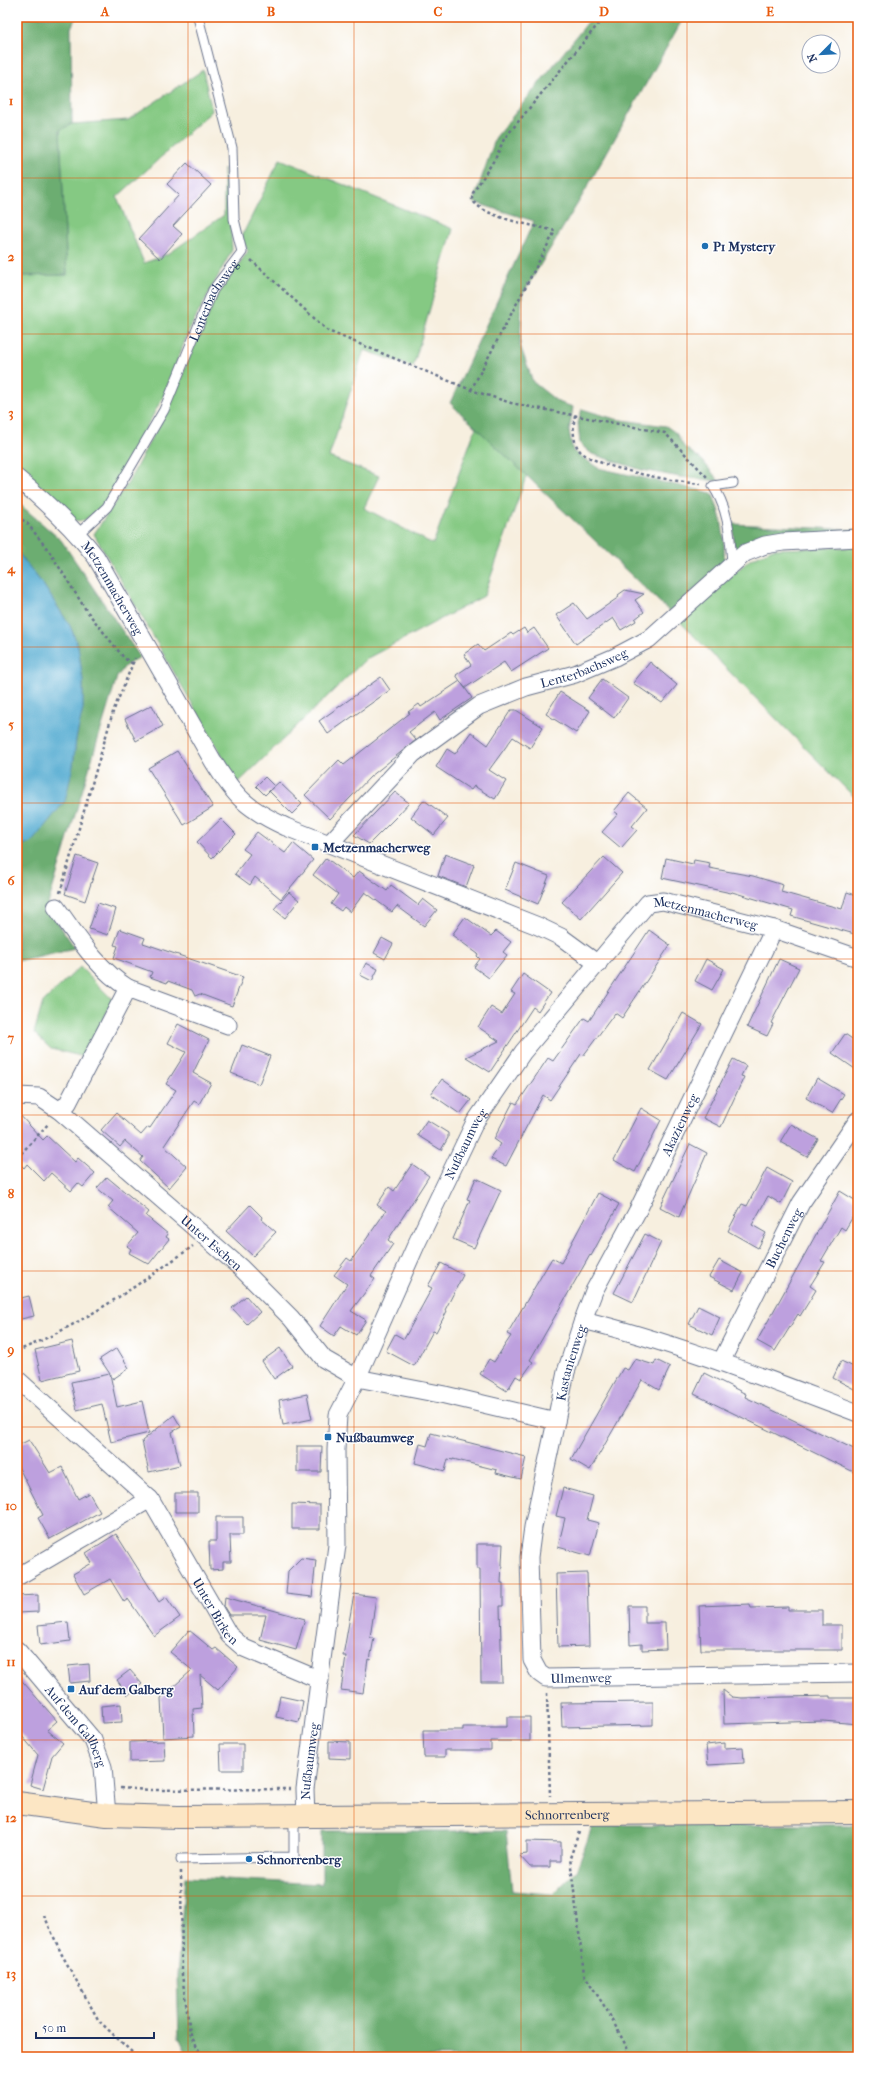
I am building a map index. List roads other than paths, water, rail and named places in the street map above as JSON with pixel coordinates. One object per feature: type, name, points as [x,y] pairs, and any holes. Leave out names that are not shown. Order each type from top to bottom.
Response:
[{"type":"main road","name":"Schnorrenberg","points":[[17,1803],[107,1815],[300,1818],[858,1812]]},
{"type":"street","name":"Metzenmacherweg","points":[[17,478],[50,506],[78,534],[109,577],[230,789],[242,801],[260,814],[538,926],[562,937],[598,964],[648,904],[663,901],[774,929],[858,958]]},
{"type":"street","name":"Lenterbachsweg","points":[[330,843],[412,754],[479,706],[526,688],[575,674],[615,657],[649,639],[732,563],[745,553],[765,545],[804,540],[858,538]]},
{"type":"street","points":[[56,907],[89,952],[112,978],[128,988],[228,1025]]},
{"type":"street","name":"Akazienweg","points":[[583,1320],[594,1291],[638,1210],[774,929]]},
{"type":"street","name":"Nußbaumweg","points":[[300,1818],[338,1545],[336,1450],[338,1415],[357,1378],[416,1245],[475,1122],[523,1052],[598,964]]},
{"type":"street","points":[[60,1111],[68,1103],[128,988]]},
{"type":"street","name":"Unter Eschen","points":[[17,1096],[39,1097],[60,1111],[241,1268],[291,1318],[324,1359],[357,1378]]},
{"type":"street","name":"Buchenweg","points":[[721,1362],[801,1203],[858,1120]]},
{"type":"street","name":"Kastanienweg","points":[[357,1378],[444,1394],[556,1421],[566,1372],[583,1320],[615,1328],[721,1362],[858,1413]]},
{"type":"street","name":"Unter Birken","points":[[17,1379],[150,1499],[229,1635],[244,1648],[320,1680]]},
{"type":"street","name":"Ulmenweg","points":[[556,1421],[533,1527],[529,1558],[532,1660],[539,1673],[546,1678],[858,1673]]},
{"type":"street","points":[[17,1577],[150,1499]]},
{"type":"street","name":"Auf dem Gallberg","points":[[17,1650],[93,1740],[103,1767],[107,1815]]},
{"type":"lane","name":"Lenterbachsweg","points":[[78,534],[107,507],[164,410],[214,290],[242,252],[234,219],[232,148],[198,17]]},
{"type":"lane","points":[[732,563],[729,522],[721,497],[714,486],[733,483]]},
{"type":"lane","points":[[181,1859],[294,1857],[300,1818]]},
{"type":"water","points":[[17,551],[44,586],[70,626],[78,646],[83,681],[83,709],[65,801],[31,843],[17,846]]},
{"type":"place","name":"P1 Mystery","points":[[705,246]]},
{"type":"place","name":"Metzenmacherweg","points":[[315,847]]},
{"type":"place","name":"Nußbaumweg","points":[[328,1437]]},
{"type":"place","name":"Auf dem Galberg","points":[[71,1689]]},
{"type":"place","name":"Schnorrenberg","points":[[249,1859]]}]
